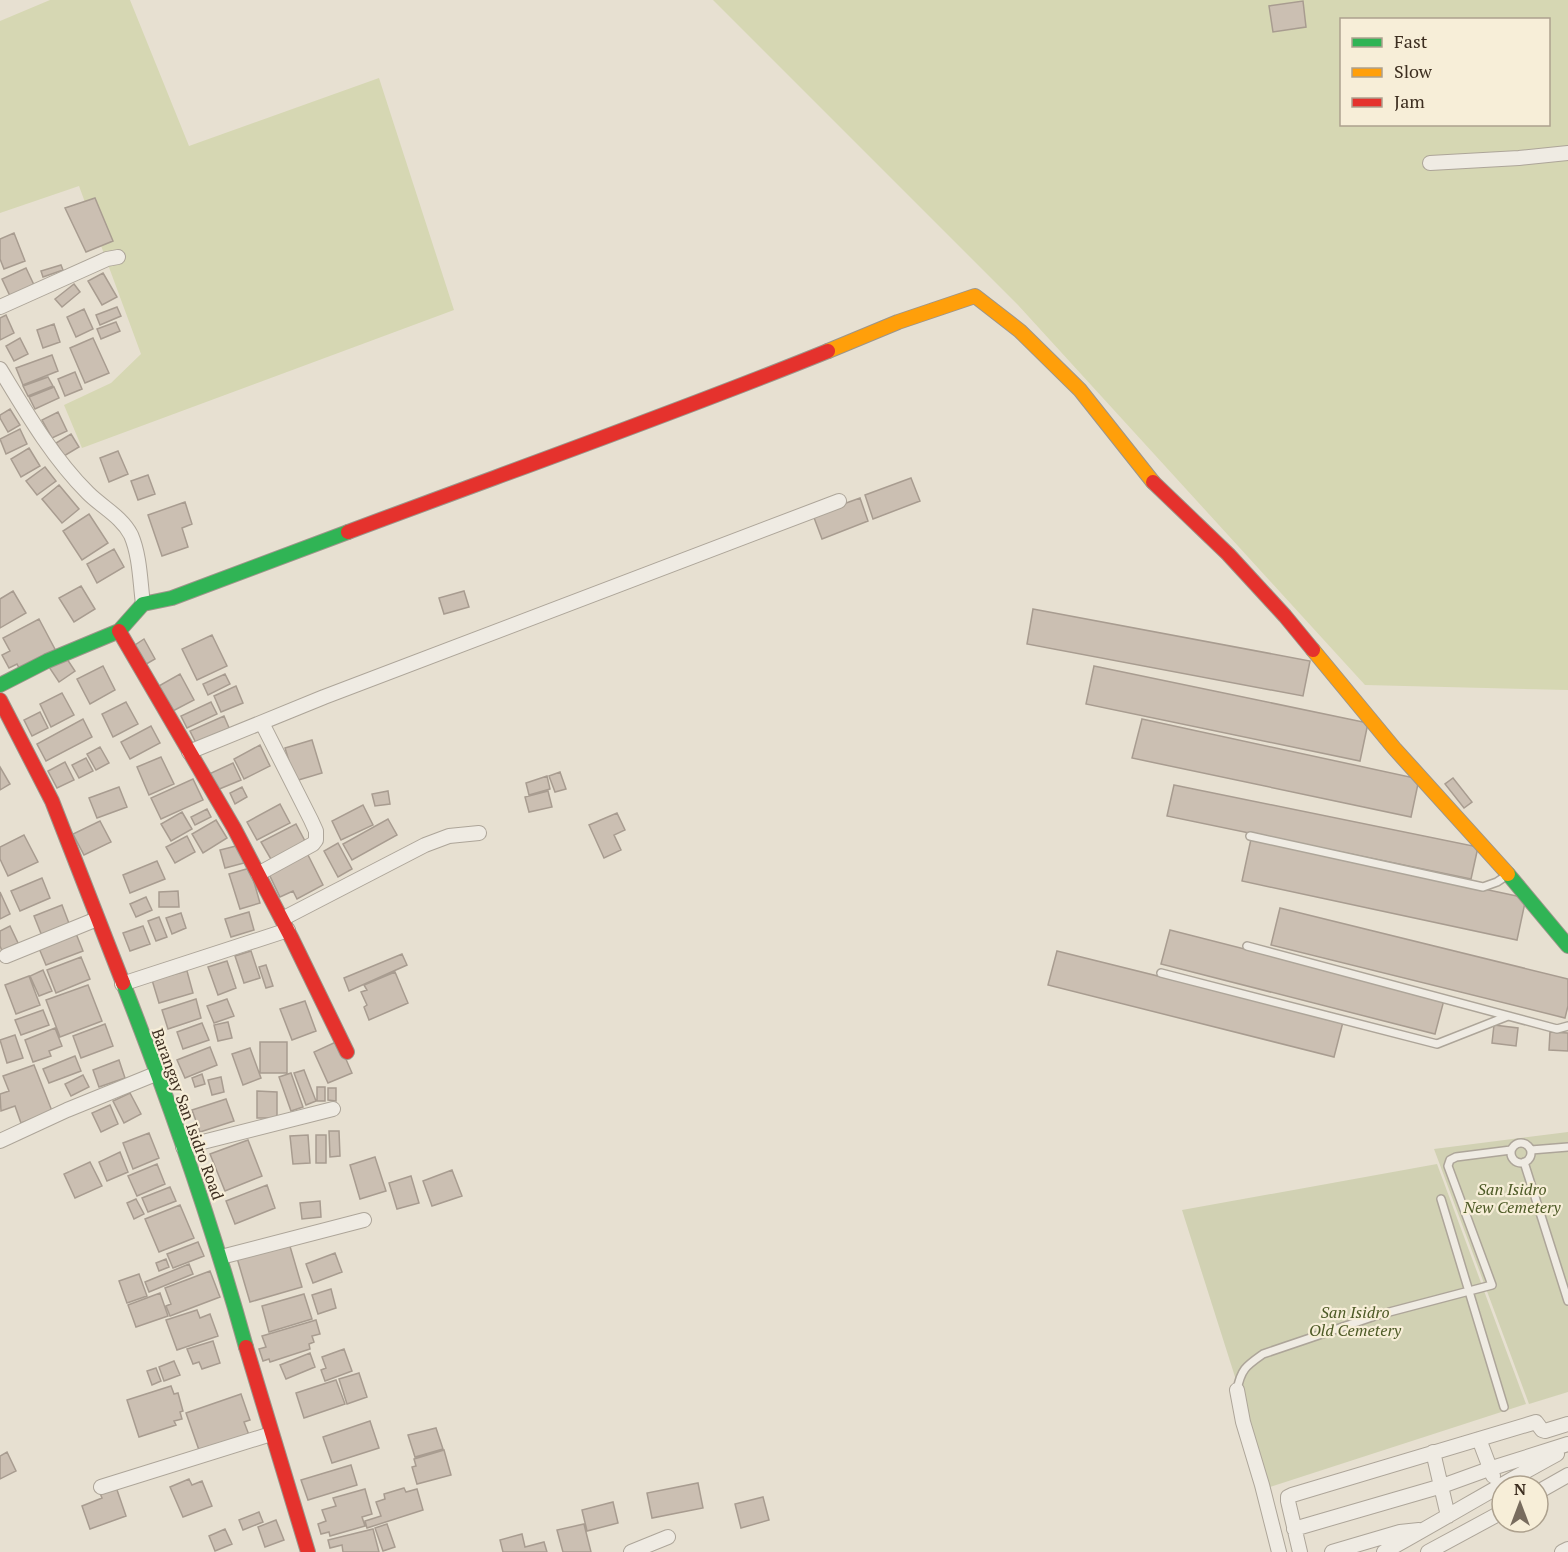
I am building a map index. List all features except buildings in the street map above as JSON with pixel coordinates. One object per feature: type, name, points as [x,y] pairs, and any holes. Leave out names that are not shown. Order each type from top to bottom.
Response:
[{"type":"street","points":[[1430,163],[1568,153]]},
{"type":"street","points":[[0,307],[107,259],[118,258]]},
{"type":"street","points":[[0,685],[47,661],[119,631],[143,603],[172,597],[652,418],[710,399],[898,322],[975,296],[1020,331],[1080,390],[1155,484],[1228,554],[1284,616],[1394,748],[1508,874],[1568,946]]},
{"type":"street","points":[[0,369],[41,435],[88,493],[124,525],[136,553],[143,603]]},
{"type":"street","points":[[189,752],[324,697],[838,501]]},
{"type":"street","points":[[119,631],[258,874],[347,1052]]},
{"type":"street","name":"Barangay San Isidro Road","points":[[0,700],[52,801],[158,1073],[221,1257],[271,1434],[308,1552]]},
{"type":"street","points":[[258,874],[313,844],[316,835],[311,820],[262,723]]},
{"type":"street","points":[[122,984],[285,925],[425,845],[449,836],[479,833]]},
{"type":"street","points":[[6,956],[97,919]]},
{"type":"street","points":[[0,1140],[158,1073]]},
{"type":"street","points":[[183,1147],[333,1109]]},
{"type":"street","points":[[221,1257],[364,1220]]},
{"type":"street","points":[[1237,1390],[1243,1422],[1279,1552]]},
{"type":"street","points":[[1300,1552],[1288,1501],[1288,1497],[1292,1495],[1536,1422],[1545,1431],[1568,1424]]},
{"type":"street","points":[[102,1487],[271,1434]]},
{"type":"street","points":[[1479,1439],[1490,1468],[1496,1474]]},
{"type":"street","points":[[1294,1529],[1568,1446]]},
{"type":"street","points":[[1522,1474],[1568,1446]]},
{"type":"street","points":[[1433,1452],[1448,1516]]},
{"type":"street","points":[[1550,1485],[1568,1475]]},
{"type":"street","points":[[1384,1552],[1490,1493]]},
{"type":"street","points":[[1425,1529],[1433,1549],[1490,1518]]},
{"type":"street","points":[[1332,1552],[1400,1532],[1425,1529]]},
{"type":"street","points":[[631,1552],[668,1537]]},
{"type":"street","points":[[1562,1552],[1568,1549]]},
{"type":"lane","points":[[1250,836],[1483,886],[1497,882],[1508,874]]},
{"type":"lane","points":[[1247,946],[1557,1029],[1568,1026]]},
{"type":"lane","points":[[1161,973],[1437,1044],[1508,1016]]},
{"type":"lane","points":[[1237,1390],[1240,1373],[1263,1354],[1378,1315],[1492,1285],[1448,1166],[1450,1160],[1456,1157],[1511,1150],[1514,1146],[1524,1143],[1531,1150],[1568,1147]]},
{"type":"lane","points":[[1511,1150],[1514,1160],[1524,1162]]},
{"type":"lane","points":[[1524,1162],[1531,1155],[1531,1150]]},
{"type":"lane","points":[[1524,1162],[1568,1301]]},
{"type":"lane","points":[[1441,1199],[1504,1407]]},
{"type":"green space","points":[[50,0],[130,0],[189,146],[379,78],[454,310],[82,448],[64,405],[111,383],[141,354],[79,186],[0,213],[0,21]]},
{"type":"green space","points":[[713,0],[1568,0],[1568,690],[1365,685],[1018,305]]},
{"type":"green space","name":"San Isidro New Cemetery","points":[[1568,1132],[1568,1392],[1529,1404],[1434,1149]]},
{"type":"green space","name":"San Isidro Old Cemetery","points":[[1437,1164],[1526,1404],[1270,1487],[1182,1210]]},
{"type":"traffic: fast","points":[[0,685],[47,661],[119,631],[143,604],[172,598],[348,532]]},
{"type":"traffic: fast","points":[[1508,874],[1568,946]]},
{"type":"traffic: fast","points":[[123,983],[189,1164],[246,1347]]},
{"type":"traffic: slow","points":[[828,351],[898,322],[975,296],[1020,331],[1080,390],[1153,482]]},
{"type":"traffic: slow","points":[[1313,650],[1394,748],[1508,874]]},
{"type":"traffic: jam","points":[[348,532],[649,421],[828,351]]},
{"type":"traffic: jam","points":[[1153,482],[1228,554],[1313,650]]},
{"type":"traffic: jam","points":[[119,631],[234,828],[347,1052]]},
{"type":"traffic: jam","points":[[0,700],[52,801],[123,983]]},
{"type":"traffic: jam","points":[[246,1347],[308,1552]]}]
